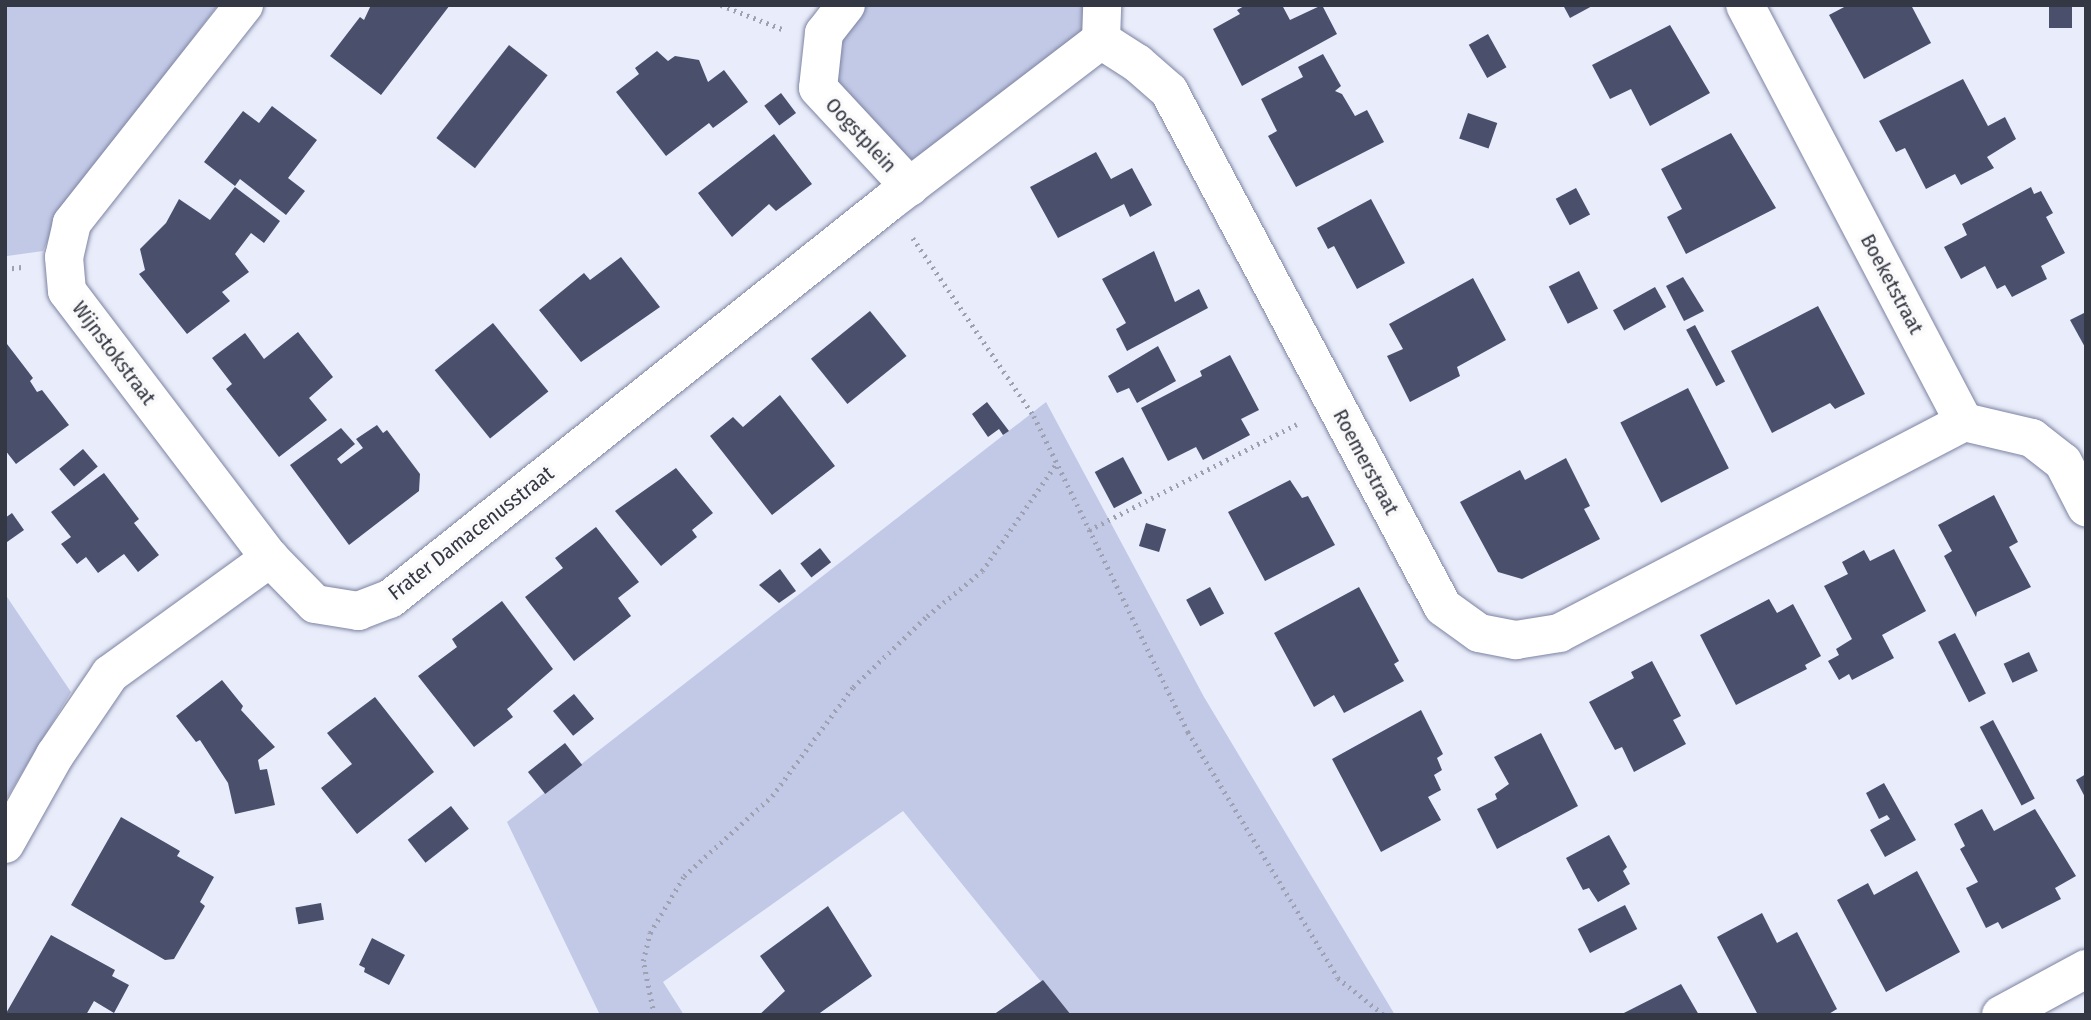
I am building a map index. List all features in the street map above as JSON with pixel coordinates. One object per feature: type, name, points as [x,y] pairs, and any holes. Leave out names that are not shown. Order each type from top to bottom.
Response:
[{"type":"street","name":"Wijnstokstraat","points":[[244,5],[72,223],[64,257],[67,291],[270,558]]},
{"type":"street","name":"Oogstplein","points":[[846,5],[824,33],[818,88],[900,194]]},
{"type":"street","name":"Boeketstraat","points":[[1745,5],[1964,422]]},
{"type":"street","name":"Roemerstraat","points":[[900,194],[1102,23],[1169,92],[1443,607],[1479,633],[1516,640],[1559,633],[1964,422]]},
{"type":"street","name":"Frater Damacenusstraat","points":[[270,558],[314,604],[358,611],[390,599],[900,194]]},
{"type":"street","points":[[1964,422],[2032,438],[2063,462],[2086,507]]},
{"type":"street","points":[[5,844],[55,755],[110,674],[270,558]]},
{"type":"street","points":[[2026,1009],[2086,969]]},
{"type":"path","points":[[720,5],[821,45]]},
{"type":"path","points":[[900,194],[1034,416],[1188,732],[1338,978],[1384,1015]]},
{"type":"path","points":[[1089,530],[1336,405]]},
{"type":"path","points":[[654,1015],[643,961],[650,933],[684,876],[772,796],[853,687],[927,615],[982,571],[1057,463]]},
{"type":"shaded area","points":[[5,5],[218,5],[60,213],[43,251],[7,256]]},
{"type":"shaded area","points":[[862,5],[1092,5],[1091,19],[1074,43],[924,159],[909,159],[835,87],[831,57]]},
{"type":"shaded area","points":[[1046,402],[1204,697],[1395,1015],[1068,1015],[903,811],[663,982],[684,1015],[600,1015],[507,822]]},
{"type":"shaded area","points":[[5,594],[71,692],[5,801]]},
{"type":"building","points":[[371,5],[450,5],[381,95],[330,56],[360,17],[364,20]]},
{"type":"building","points":[[1246,5],[1282,5],[1290,20],[1322,5],[1337,34],[1242,86],[1213,29],[1240,14],[1237,10]]},
{"type":"building","points":[[1563,5],[1594,5],[1570,18]]},
{"type":"building","points":[[1848,5],[1911,5],[1931,43],[1864,79],[1829,15]]},
{"type":"building","points":[[2049,5],[2072,5],[2072,28],[2049,28]]},
{"type":"building","points":[[1670,25],[1710,93],[1650,126],[1631,89],[1610,99],[1592,65]]},
{"type":"building","points":[[1488,34],[1506,67],[1487,78],[1469,45]]},
{"type":"building","points":[[509,45],[548,75],[475,168],[436,138]]},
{"type":"building","points":[[657,51],[668,61],[675,56],[699,60],[708,82],[724,70],[748,102],[713,128],[709,123],[666,156],[616,92],[639,74],[635,68]]},
{"type":"building","points":[[1323,54],[1341,86],[1335,91],[1342,94],[1355,116],[1367,110],[1384,142],[1296,187],[1268,136],[1277,131],[1261,99],[1303,77],[1298,67]]},
{"type":"building","points":[[1963,79],[1988,126],[2005,117],[2016,139],[1987,157],[1994,168],[1961,185],[1955,174],[1926,189],[1905,148],[1896,152],[1879,121]]},
{"type":"building","points":[[781,93],[796,113],[779,126],[764,106]]},
{"type":"building","points":[[272,106],[317,140],[288,178],[305,191],[286,215],[240,179],[235,186],[204,162],[243,111],[259,123]]},
{"type":"building","points":[[1468,113],[1497,123],[1489,149],[1459,139]]},
{"type":"building","points":[[1731,133],[1776,208],[1686,254],[1667,217],[1682,209],[1661,169]]},
{"type":"building","points":[[774,134],[812,184],[776,211],[769,204],[732,237],[698,193]]},
{"type":"building","points":[[1096,152],[1111,179],[1132,168],[1152,205],[1130,217],[1124,204],[1058,238],[1030,187]]},
{"type":"building","points":[[235,187],[280,221],[264,243],[251,233],[235,254],[249,272],[222,292],[230,301],[187,334],[139,274],[145,270],[140,249],[166,223],[179,199],[210,220]]},
{"type":"building","points":[[2031,187],[2034,194],[2041,191],[2053,213],[2046,217],[2065,253],[2041,266],[2047,279],[2012,297],[2005,285],[1997,289],[1985,266],[1961,279],[1944,247],[1967,235],[1962,224]]},
{"type":"building","points":[[1576,188],[1590,214],[1570,225],[1556,199]]},
{"type":"building","points":[[1371,199],[1405,263],[1357,289],[1334,246],[1328,249],[1317,228]]},
{"type":"building","points":[[1154,251],[1175,302],[1199,289],[1208,308],[1127,351],[1116,329],[1126,323],[1102,279]]},
{"type":"building","points":[[621,257],[660,307],[581,362],[539,310],[584,273],[590,280]]},
{"type":"building","points":[[1579,271],[1598,308],[1568,324],[1549,286]]},
{"type":"building","points":[[1683,277],[1704,311],[1684,321],[1666,286]]},
{"type":"building","points":[[1473,278],[1506,340],[1457,367],[1460,376],[1410,402],[1387,356],[1403,349],[1389,324]]},
{"type":"building","points":[[1655,287],[1666,307],[1624,330],[1613,310]]},
{"type":"building","points":[[1818,306],[1865,394],[1835,409],[1830,403],[1772,433],[1731,351]]},
{"type":"building","points":[[870,311],[907,356],[847,404],[811,359]]},
{"type":"building","points":[[2086,312],[2086,349],[2070,320]]},
{"type":"building","points":[[493,323],[548,391],[490,439],[435,370]]},
{"type":"building","points":[[1695,325],[1725,382],[1716,386],[1686,330]]},
{"type":"building","points":[[298,332],[333,377],[309,398],[327,420],[279,457],[226,389],[232,384],[212,358],[245,333],[264,359]]},
{"type":"building","points":[[7,344],[33,378],[30,381],[37,392],[42,390],[69,425],[16,464],[5,450]]},
{"type":"building","points":[[1158,346],[1176,381],[1137,403],[1129,388],[1117,393],[1108,376]]},
{"type":"building","points":[[1230,355],[1259,410],[1241,419],[1250,435],[1203,460],[1196,447],[1168,461],[1141,408],[1202,376],[1200,371]]},
{"type":"building","points":[[1688,388],[1729,468],[1661,503],[1620,423]]},
{"type":"building","points":[[780,395],[835,466],[772,515],[710,436],[733,417],[743,427]]},
{"type":"building","points":[[987,402],[1009,431],[1003,435],[999,429],[988,437],[972,414]]},
{"type":"building","points":[[377,425],[383,433],[387,430],[420,474],[419,491],[349,545],[290,465],[341,428],[355,444],[337,459],[341,464],[363,448],[356,439]]},
{"type":"building","points":[[83,449],[98,467],[74,487],[59,469]]},
{"type":"building","points":[[1123,457],[1142,493],[1114,508],[1095,472]]},
{"type":"building","points":[[1566,458],[1590,506],[1584,509],[1600,539],[1522,579],[1498,572],[1460,502],[1520,470],[1525,480]]},
{"type":"building","points":[[676,468],[713,513],[692,530],[697,537],[661,566],[615,511]]},
{"type":"building","points":[[104,473],[139,519],[134,523],[159,555],[138,572],[124,554],[98,573],[86,557],[77,564],[61,544],[71,537],[51,512]]},
{"type":"building","points":[[1290,480],[1302,498],[1308,496],[1335,545],[1265,581],[1228,512]]},
{"type":"building","points":[[1994,495],[2018,542],[2009,547],[2031,587],[1977,612],[1976,617],[1944,556],[1952,551],[1938,525]]},
{"type":"building","points":[[12,513],[24,530],[7,542],[5,518]]},
{"type":"building","points":[[1146,523],[1166,529],[1159,552],[1139,546]]},
{"type":"building","points":[[596,527],[639,582],[618,598],[631,616],[574,661],[525,597],[563,568],[555,558]]},
{"type":"building","points":[[820,548],[831,562],[811,578],[800,563]]},
{"type":"building","points":[[1894,549],[1926,611],[1882,635],[1894,658],[1852,680],[1849,674],[1839,680],[1828,661],[1839,655],[1836,649],[1852,639],[1824,586],[1848,574],[1842,562],[1864,550],[1870,561]]},
{"type":"building","points":[[780,569],[796,591],[779,603],[759,585]]},
{"type":"building","points":[[1210,587],[1224,613],[1200,626],[1186,600]]},
{"type":"building","points":[[1359,587],[1399,661],[1394,664],[1404,681],[1344,713],[1334,695],[1314,707],[1274,633]]},
{"type":"building","points":[[1769,599],[1777,613],[1793,604],[1821,656],[1805,665],[1807,669],[1736,705],[1700,635]]},
{"type":"building","points":[[502,601],[553,669],[507,709],[513,717],[474,747],[418,676],[457,647],[452,639]]},
{"type":"building","points":[[1955,633],[1986,694],[1969,702],[1938,642]]},
{"type":"building","points":[[2029,652],[2038,671],[2012,683],[2004,664]]},
{"type":"building","points":[[1652,661],[1681,716],[1673,720],[1686,744],[1634,772],[1622,747],[1615,750],[1589,702],[1634,678],[1631,672]]},
{"type":"building","points":[[222,680],[243,706],[241,710],[275,747],[258,760],[260,770],[267,769],[275,805],[235,814],[228,783],[200,740],[196,742],[176,716]]},
{"type":"building","points":[[574,694],[594,719],[573,736],[553,711]]},
{"type":"building","points":[[375,697],[434,772],[357,834],[321,788],[352,764],[327,733]]},
{"type":"building","points":[[1421,710],[1443,754],[1437,758],[1442,770],[1434,775],[1441,790],[1428,797],[1441,820],[1381,852],[1332,759]]},
{"type":"building","points":[[1993,720],[2035,799],[2022,806],[1980,727]]},
{"type":"building","points":[[1541,733],[1578,806],[1497,849],[1477,809],[1497,799],[1495,794],[1509,784],[1494,757]]},
{"type":"building","points":[[565,743],[582,765],[545,794],[528,772]]},
{"type":"building","points":[[2086,774],[2086,799],[2076,780]]},
{"type":"building","points":[[1884,783],[1916,840],[1885,857],[1870,830],[1890,819],[1887,815],[1879,819],[1866,793]]},
{"type":"building","points":[[451,806],[469,829],[426,863],[408,840]]},
{"type":"building","points":[[1982,809],[1994,831],[2035,809],[2076,876],[2055,888],[2061,899],[2002,929],[1998,922],[1986,928],[1966,888],[1978,882],[1960,849],[1965,846],[1954,824]]},
{"type":"building","points":[[121,817],[180,851],[177,856],[214,877],[200,902],[205,906],[174,959],[165,960],[71,905]]},
{"type":"building","points":[[1609,835],[1627,867],[1623,871],[1630,884],[1598,902],[1589,888],[1583,890],[1566,858]]},
{"type":"building","points":[[1917,871],[1960,952],[1886,992],[1837,900],[1868,883],[1874,895]]},
{"type":"building","points":[[321,903],[324,920],[298,924],[295,908]]},
{"type":"building","points":[[1625,905],[1637,929],[1590,953],[1578,929]]},
{"type":"building","points":[[828,906],[872,976],[817,1015],[759,1015],[785,991],[760,956]]},
{"type":"building","points":[[1762,913],[1777,943],[1797,932],[1837,1009],[1827,1015],[1758,1015],[1717,937]]},
{"type":"building","points":[[51,935],[115,970],[112,976],[129,985],[114,1013],[94,1001],[86,1015],[5,1015]]},
{"type":"building","points":[[372,938],[405,955],[389,985],[364,972],[365,968],[359,965]]},
{"type":"building","points":[[1043,980],[1071,1015],[993,1015]]},
{"type":"building","points":[[1681,984],[1699,1015],[1620,1015]]}]
